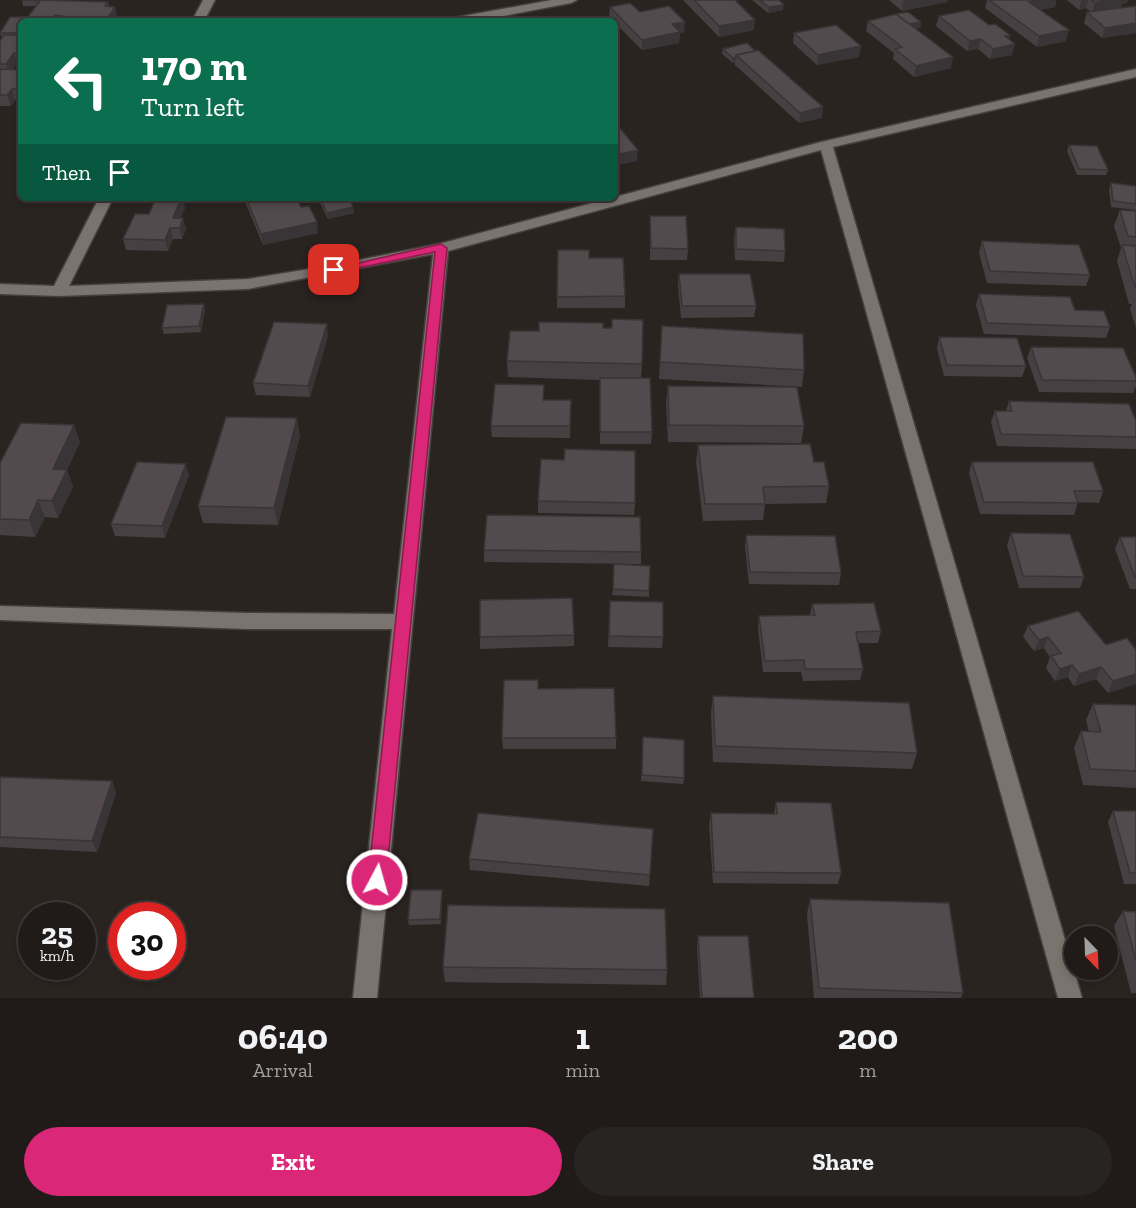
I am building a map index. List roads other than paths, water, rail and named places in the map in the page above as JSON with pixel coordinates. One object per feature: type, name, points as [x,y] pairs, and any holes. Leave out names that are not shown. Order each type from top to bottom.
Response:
[{"type":"street","points":[[200,18],[209,0]]},
{"type":"street","points":[[471,18],[539,2],[571,0]]},
{"type":"street","points":[[618,201],[826,145],[1136,73]]},
{"type":"street","points":[[826,145],[1070,998]]},
{"type":"street","points":[[59,291],[104,201]]},
{"type":"street","points":[[0,289],[59,291],[248,284],[441,248],[617,201]]},
{"type":"street","points":[[365,998],[441,248]]},
{"type":"street","points":[[0,613],[247,621],[403,622]]}]
